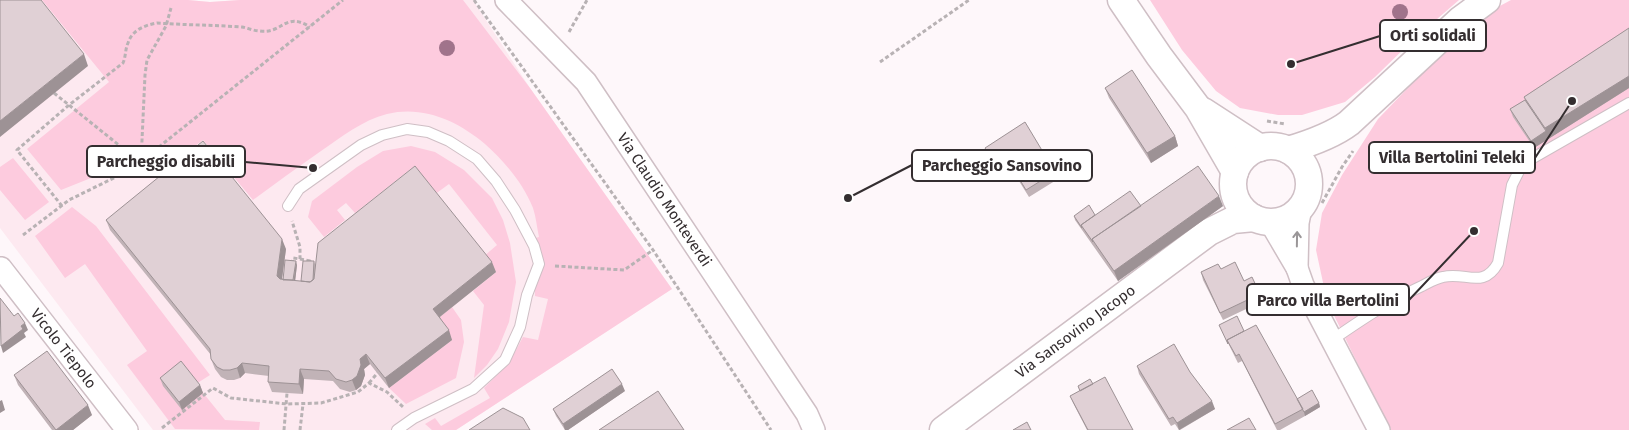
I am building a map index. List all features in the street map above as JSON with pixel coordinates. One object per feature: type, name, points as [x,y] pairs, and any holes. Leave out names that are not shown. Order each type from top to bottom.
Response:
[{"type":"street","name":"Via Claudio Monteverdi","points":[[506,0],[586,82],[810,422],[826,430]]},
{"type":"street","points":[[1122,0],[1159,56],[1198,108],[1235,184],[1240,205],[1246,212],[1262,220],[1282,220],[1301,208]]},
{"type":"street","points":[[1309,182],[1323,152],[1342,128],[1460,20],[1487,0]]},
{"type":"street","points":[[1198,108],[1260,148]]},
{"type":"street","points":[[1288,150],[1342,128]]},
{"type":"street","points":[[1235,184],[1241,161],[1250,153],[1260,148],[1269,146],[1288,150],[1303,163],[1309,182],[1298,223],[1297,268]]},
{"type":"street","name":"Via Sansovino Jacopo","points":[[1209,232],[1226,212],[1235,184]]},
{"type":"street","name":"Via Sansovino Jacopo","points":[[942,430],[1209,232],[1233,220],[1262,220]]},
{"type":"street","points":[[1262,220],[1297,268],[1303,285],[1378,430]]},
{"type":"street","name":"Vicolo Tiepolo","points":[[1,268],[127,430]]},
{"type":"lane","points":[[1332,340],[1371,313],[1444,276],[1477,278],[1493,272],[1498,263],[1512,185],[1521,167],[1533,158],[1629,103]]},
{"type":"lane","points":[[288,206],[300,189],[361,146],[382,135],[398,131],[428,132],[449,141],[477,159],[496,181],[515,210],[534,246],[539,264],[527,295],[520,327],[505,360],[473,389],[414,418],[400,428]]},
{"type":"path","points":[[23,235],[69,200],[130,170],[141,162],[343,0]]},
{"type":"path","points":[[474,0],[653,250],[771,430]]},
{"type":"path","points":[[555,51],[563,43],[587,0]]},
{"type":"path","points":[[880,62],[969,0]]},
{"type":"path","points":[[141,162],[145,75],[148,60],[167,23],[171,8]]},
{"type":"path","points":[[62,206],[17,150],[69,105],[123,63],[130,37],[138,29],[152,24],[167,23],[244,28],[261,32],[272,30],[286,22],[296,20],[310,27]]},
{"type":"path","points":[[54,93],[141,162]]},
{"type":"path","points":[[288,206],[300,247],[300,259]]},
{"type":"path","points":[[539,264],[624,270],[653,250]]},
{"type":"path","points":[[292,266],[292,258],[310,260],[309,268]]},
{"type":"path","points":[[162,428],[213,388],[231,398],[287,404],[322,403],[358,392],[385,367]]},
{"type":"path","points":[[369,383],[387,392],[414,418]]},
{"type":"path","points":[[284,430],[287,393]]},
{"type":"path","points":[[300,430],[303,404]]},
{"type":"shaded area","points":[[0,0],[188,0],[210,2],[240,0],[473,0],[530,88],[672,289],[456,430],[153,430],[0,228]]},
{"type":"shaded area","points":[[42,0],[188,0],[210,2],[240,0],[463,0],[530,88],[672,289],[456,430],[432,430],[425,424],[435,418],[441,426],[490,398],[484,388],[509,363],[523,337],[538,340],[548,299],[535,296],[535,266],[529,240],[539,237],[536,219],[524,190],[506,165],[475,136],[452,122],[427,113],[400,112],[369,120],[352,130],[253,200],[203,140],[167,168],[149,147],[131,162],[61,190],[27,149],[109,82]]},
{"type":"shaded area","points":[[1150,0],[1459,0],[1345,102],[1302,115],[1278,115],[1240,108],[1216,91],[1182,50]]},
{"type":"shaded area","points":[[1511,0],[1629,0],[1629,430],[1390,430],[1327,301],[1316,250],[1322,213],[1342,175],[1378,119],[1450,44],[1498,7]]},
{"type":"shaded area","points":[[411,146],[435,152],[464,170],[492,198],[503,220],[510,243],[516,282],[509,322],[498,349],[487,365],[474,378],[484,305],[473,291],[496,272],[483,257],[497,245],[449,184],[434,195],[412,168],[355,213],[346,203],[337,210],[345,220],[324,237],[308,217],[312,201],[357,167],[383,151]]},
{"type":"shaded area","points":[[13,158],[49,202],[25,220],[0,190],[0,167]]},
{"type":"shaded area","points":[[72,207],[96,226],[210,375],[196,384],[225,420],[260,422],[259,430],[175,429],[127,365],[147,351],[85,264],[65,278],[35,236]]},
{"type":"shaded area","points":[[452,307],[461,320],[464,342],[456,378],[406,404],[389,388],[452,340],[437,319]]},
{"type":"building","points":[[0,0],[41,0],[84,54],[0,121]]},
{"type":"building","points":[[1629,28],[1629,76],[1545,128],[1524,97]]},
{"type":"building","points":[[1132,70],[1175,136],[1147,153],[1105,88]]},
{"type":"building","points":[[1525,100],[1546,131],[1531,141],[1510,109]]},
{"type":"building","points":[[1025,122],[1055,172],[1026,190],[1006,157],[995,164],[985,148]]},
{"type":"building","points":[[203,141],[282,239],[277,276],[280,279],[310,282],[314,279],[318,243],[415,166],[492,262],[433,309],[449,330],[385,378],[366,354],[360,359],[361,365],[357,376],[346,382],[336,379],[329,371],[300,369],[299,384],[268,382],[269,366],[242,363],[237,368],[223,370],[217,367],[211,359],[210,349],[106,220]]},
{"type":"building","points":[[1198,166],[1219,196],[1114,271],[1092,239]]},
{"type":"building","points":[[1130,191],[1141,206],[1092,239],[1093,242],[1081,225]]},
{"type":"building","points":[[1089,205],[1095,215],[1081,225],[1082,228],[1074,216]]},
{"type":"building","points":[[285,260],[296,261],[293,280],[283,280]]},
{"type":"building","points":[[303,261],[314,261],[313,280],[310,282],[301,281]]},
{"type":"building","points":[[1235,262],[1244,281],[1252,277],[1260,294],[1220,313],[1201,272],[1218,264],[1221,269]]},
{"type":"building","points":[[0,298],[14,316],[18,313],[25,323],[21,326],[23,329],[1,346]]},
{"type":"building","points":[[1237,316],[1244,331],[1227,340],[1228,344],[1219,325]]},
{"type":"building","points":[[1256,325],[1303,409],[1275,424],[1239,354],[1236,356],[1227,340]]},
{"type":"building","points":[[1174,344],[1190,372],[1212,401],[1177,423],[1173,417],[1169,419],[1137,366]]},
{"type":"building","points":[[47,351],[88,405],[56,430],[14,375]]},
{"type":"building","points":[[181,361],[200,385],[179,402],[160,378]]},
{"type":"building","points":[[612,369],[622,384],[563,424],[553,409]]},
{"type":"building","points":[[1105,377],[1133,430],[1088,430],[1070,396]]},
{"type":"building","points":[[1090,379],[1093,384],[1080,391],[1078,386]]},
{"type":"building","points":[[1312,390],[1319,403],[1304,412],[1297,399]]},
{"type":"building","points":[[658,391],[684,430],[599,430]]},
{"type":"building","points":[[503,408],[523,418],[530,430],[469,430]]},
{"type":"building","points":[[1249,418],[1256,430],[1227,430]]},
{"type":"building","points":[[1027,422],[1031,430],[1013,430]]},
{"type":"place","name":"Orti solidali","points":[[1291,64]]},
{"type":"place","name":"Villa Bertolini Teleki","points":[[1572,101]]},
{"type":"place","name":"Parcheggio disabili","points":[[313,168]]},
{"type":"place","name":"Parcheggio Sansovino","points":[[848,198]]},
{"type":"place","name":"Parco villa Bertolini","points":[[1474,231]]}]
